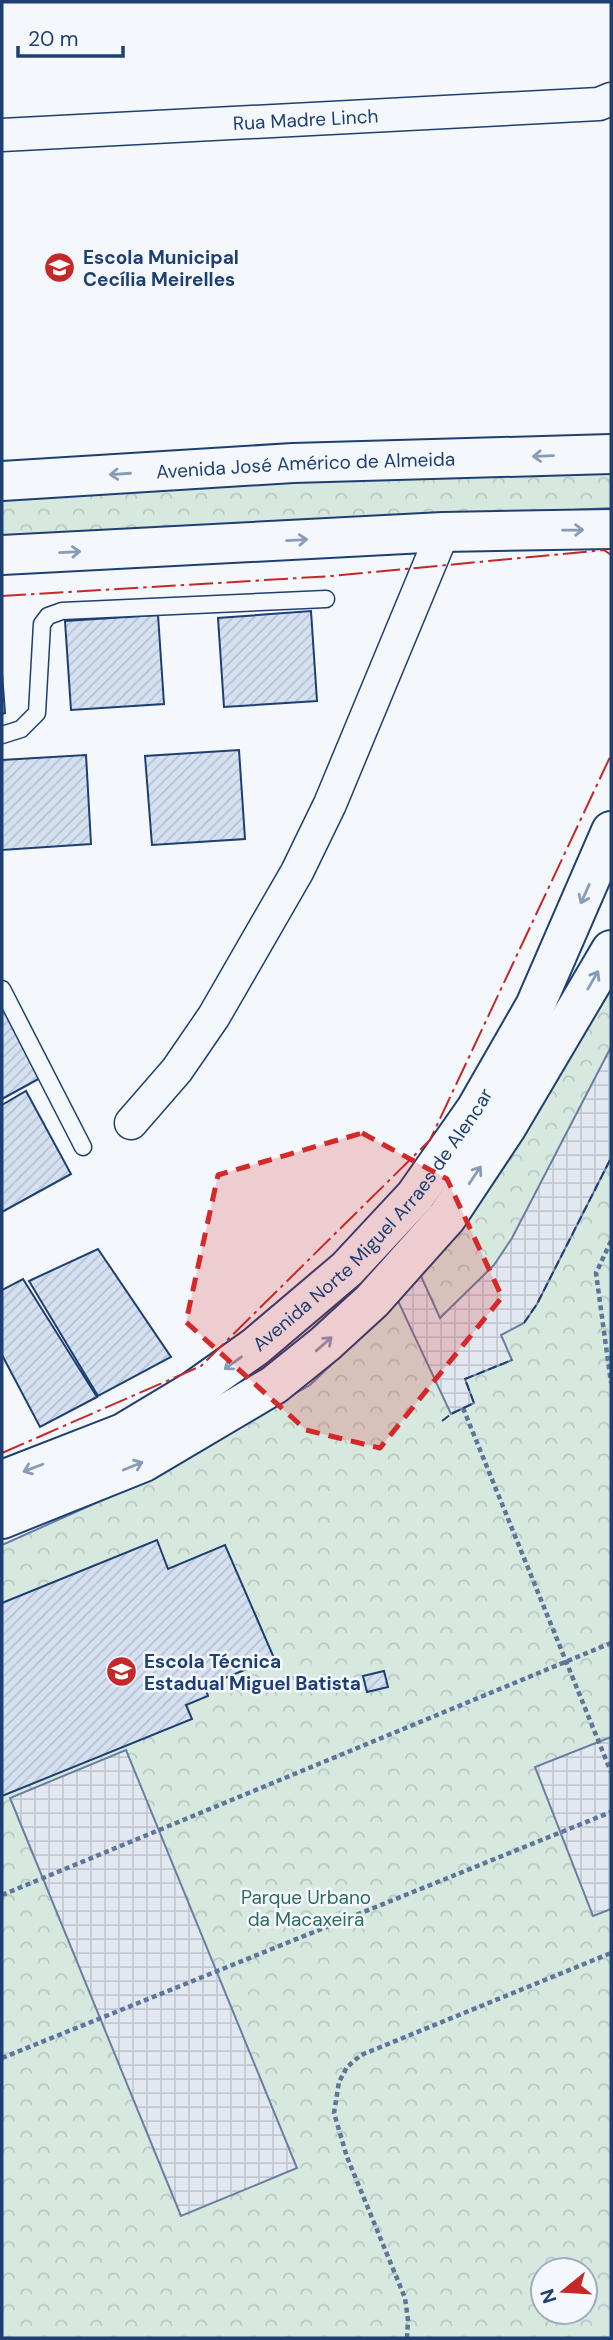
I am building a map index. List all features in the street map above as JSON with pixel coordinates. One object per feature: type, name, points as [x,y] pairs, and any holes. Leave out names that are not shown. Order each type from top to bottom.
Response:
[{"type":"main road","name":"Avenida José Américo de Almeida","points":[[2,481],[293,463],[611,454]]},
{"type":"main road","points":[[2,555],[443,532],[611,529]]},
{"type":"main road","name":"Avenida Norte Miguel Arraes de Alencar","points":[[2,1480],[123,1433],[193,1391],[255,1347],[355,1260],[415,1196],[476,1109],[535,1006],[611,831]]},
{"type":"main road","name":"Avenida Norte Miguel Arraes de Alencar","points":[[2,1519],[145,1461],[274,1385],[372,1301],[447,1217],[506,1128],[611,950]]},
{"type":"street","name":"Rua Madre Linch","points":[[2,135],[599,104],[611,99]]},
{"type":"street","points":[[131,1123],[177,1070],[214,1016],[297,872],[330,804],[443,532]]},
{"type":"lane","points":[[2,736],[21,729],[37,713],[43,624],[48,616],[62,611],[326,599]]},
{"type":"lane","points":[[2,989],[83,1147]]},
{"type":"path","points":[[611,1241],[596,1273],[611,1383]]},
{"type":"path","points":[[463,1408],[611,1772]]},
{"type":"path","points":[[2,1895],[566,1664],[611,1643]]},
{"type":"path","points":[[2,2058],[611,1812]]},
{"type":"path","points":[[407,2338],[405,2298],[347,2157],[334,2113],[339,2082],[347,2067],[361,2055],[611,1953]]},
{"type":"highlighted area","points":[[362,1133],[447,1179],[502,1297],[380,1448],[306,1430],[186,1322],[218,1175]]},
{"type":"green space","points":[[611,466],[611,508],[2,540],[2,497]]},
{"type":"green space","name":"Parque Urbano da Macaxeira","points":[[611,966],[611,2338],[2,2338],[2,1545],[136,1485],[310,1385],[398,1301]]},
{"type":"shaded area","points":[[611,1047],[611,1158],[537,1304],[524,1323],[501,1335],[512,1360],[465,1379],[474,1403],[451,1414],[398,1301],[420,1274],[440,1318],[494,1265],[512,1238]]},
{"type":"shaded area","points":[[611,1737],[611,1909],[593,1916],[535,1767]]},
{"type":"shaded area","points":[[126,1750],[297,2168],[181,2216],[10,1798]]},
{"type":"building","points":[[311,611],[317,701],[224,707],[218,618]]},
{"type":"building","points":[[158,615],[164,704],[71,710],[65,621]]},
{"type":"building","points":[[2,673],[5,713],[2,714]]},
{"type":"building","points":[[239,750],[245,839],[152,845],[145,756]]},
{"type":"building","points":[[86,755],[91,844],[2,850],[2,760]]},
{"type":"building","points":[[2,1004],[42,1077],[2,1099]]},
{"type":"building","points":[[26,1091],[71,1174],[2,1212],[2,1105]]},
{"type":"building","points":[[98,1249],[171,1357],[98,1396],[29,1281]]},
{"type":"building","points":[[23,1279],[97,1397],[40,1427],[2,1355],[2,1290]]},
{"type":"building","name":"Escola Técnica Estadual Miguel Batista","points":[[157,1540],[168,1569],[225,1545],[274,1658],[205,1686],[208,1696],[186,1705],[192,1719],[2,1796],[2,1603]]},
{"type":"building","points":[[384,1671],[388,1687],[367,1692],[363,1676]]},
{"type":"fence","points":[[524,1323],[537,1304],[611,1158]]},
{"type":"fence","points":[[442,1421],[474,1403],[465,1379],[512,1360]]},
{"type":"power","points":[[2,596],[332,576],[604,550],[611,555]]},
{"type":"power","points":[[2,1453],[201,1366],[430,1140],[611,755]]},
{"type":"place","name":"Escola Municipal Cecília Meirelles","points":[[60,268]]},
{"type":"place","name":"Escola Técnica Estadual Miguel Batista","points":[[121,1672]]}]
